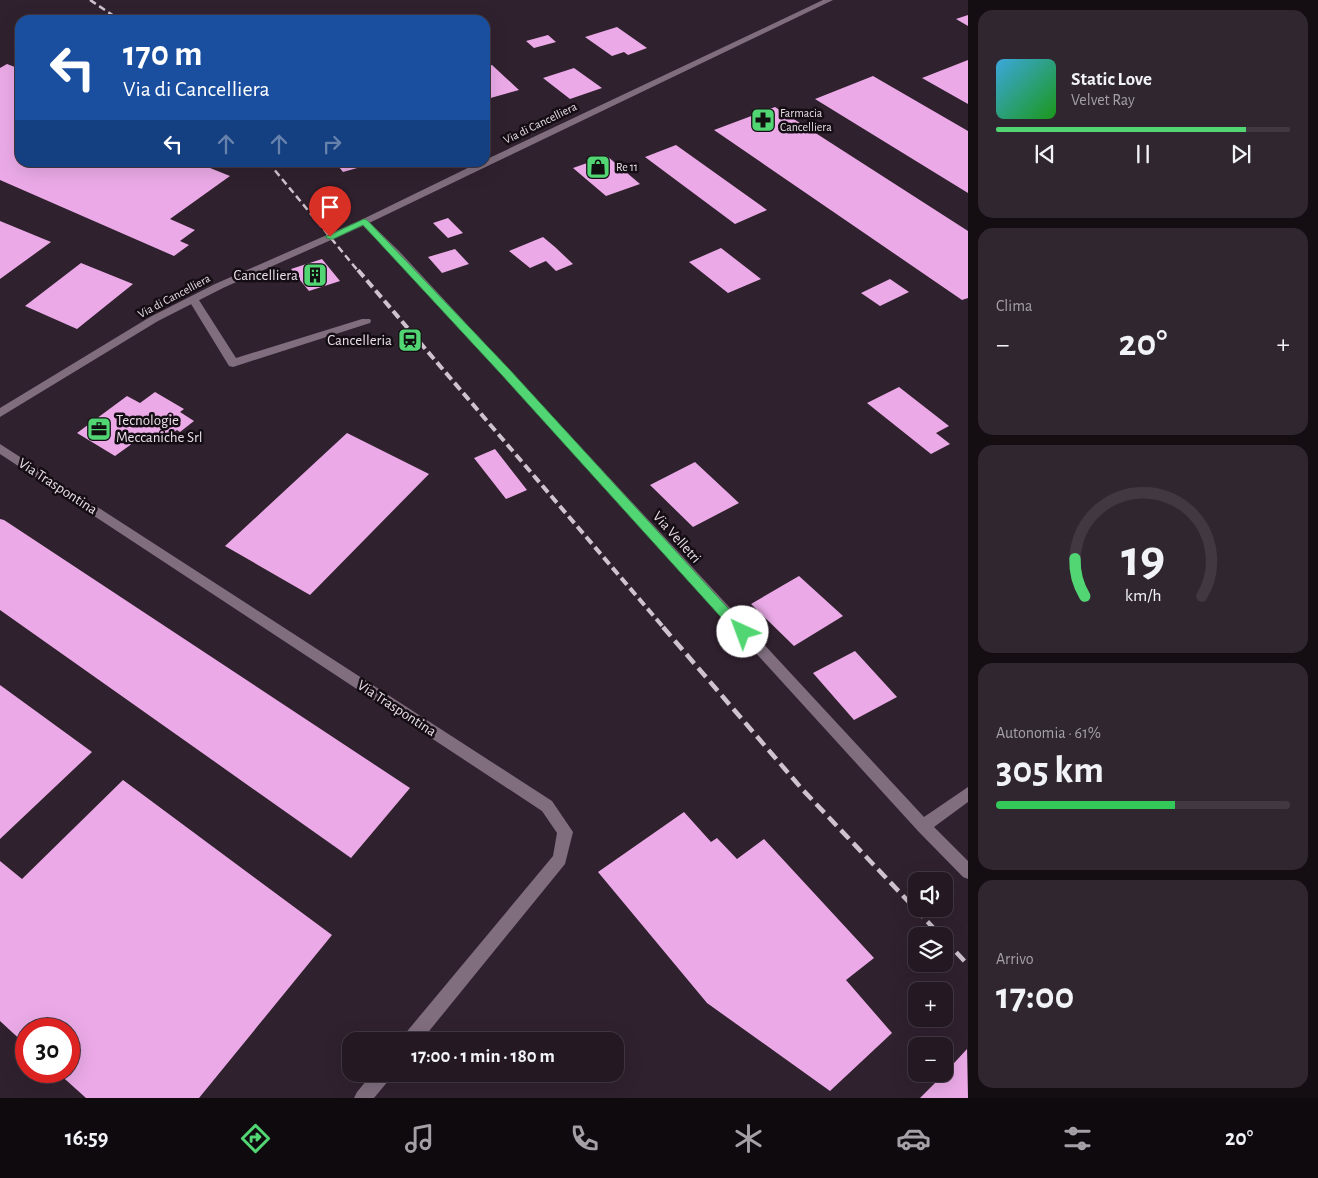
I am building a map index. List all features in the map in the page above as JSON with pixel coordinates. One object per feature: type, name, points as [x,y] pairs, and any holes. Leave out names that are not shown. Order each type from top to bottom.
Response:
[{"type":"street","name":"Via di Cancelliera","points":[[490,161],[829,0]]},
{"type":"street","name":"Via di Cancelliera","points":[[0,413],[154,319],[364,222],[478,167]]},
{"type":"street","name":"Via Velletri","points":[[364,222],[402,260],[923,826],[968,872]]},
{"type":"street","points":[[193,300],[233,363],[366,321]]},
{"type":"street","name":"Via Traspontina","points":[[0,448],[547,806],[565,832],[560,859],[417,1032]]},
{"type":"street","points":[[923,826],[968,794]]},
{"type":"street","points":[[363,1098],[376,1082]]},
{"type":"building","points":[[968,15],[968,26],[956,19]]},
{"type":"building","points":[[617,27],[647,48],[628,55],[624,52],[612,56],[585,37]]},
{"type":"building","points":[[548,35],[556,42],[534,48],[526,41]]},
{"type":"building","points":[[968,60],[968,104],[922,78]]},
{"type":"building","points":[[7,64],[15,67],[15,167],[208,167],[230,176],[170,219],[195,230],[180,241],[189,245],[174,256],[0,180],[0,68]]},
{"type":"building","points":[[492,65],[519,90],[490,98],[490,66]]},
{"type":"building","points":[[574,68],[602,88],[570,99],[543,78]]},
{"type":"building","points":[[873,76],[968,131],[968,193],[815,99]]},
{"type":"building","points":[[775,107],[968,231],[968,298],[962,300],[714,130]]},
{"type":"building","points":[[676,145],[767,210],[735,224],[645,157]]},
{"type":"building","points":[[607,156],[640,184],[606,196],[573,168]]},
{"type":"building","points":[[339,167],[361,167],[343,172]]},
{"type":"building","points":[[448,218],[463,233],[448,238],[433,223]]},
{"type":"building","points":[[0,221],[51,242],[0,279]]},
{"type":"building","points":[[543,237],[573,264],[556,271],[546,261],[530,268],[509,251]]},
{"type":"building","points":[[721,248],[761,279],[728,293],[689,262]]},
{"type":"building","points":[[455,249],[469,264],[442,273],[428,257]]},
{"type":"building","name":"Cancelliera","points":[[322,259],[340,281],[309,291],[291,269]]},
{"type":"building","points":[[81,263],[133,284],[77,329],[25,306]]},
{"type":"building","points":[[890,279],[909,292],[880,306],[861,293]]},
{"type":"building","points":[[899,387],[949,426],[936,433],[950,444],[931,454],[867,403]]},
{"type":"building","points":[[155,392],[184,409],[180,412],[194,421],[180,432],[177,430],[162,441],[147,433],[115,456],[77,433],[127,396],[140,403]]},
{"type":"building","points":[[347,433],[429,474],[310,595],[225,546]]},
{"type":"building","points":[[495,449],[527,490],[506,499],[474,458]]},
{"type":"building","points":[[695,462],[739,503],[693,527],[650,485]]},
{"type":"building","points":[[0,519],[410,788],[351,858],[0,610]]},
{"type":"building","points":[[799,576],[843,616],[794,646],[751,604]]},
{"type":"building","points":[[855,651],[897,697],[854,720],[813,673]]},
{"type":"building","points":[[0,685],[92,752],[0,839]]},
{"type":"building","points":[[123,780],[332,935],[199,1098],[86,1098],[69,1083],[80,1083],[80,1018],[15,1018],[15,1035],[0,1021],[0,861],[22,879]]},
{"type":"building","points":[[684,812],[711,842],[717,838],[737,859],[764,839],[874,958],[846,980],[892,1033],[830,1091],[707,1003],[598,872]]},
{"type":"building","points":[[967,1049],[968,1098],[920,1098],[936,1082],[953,1082],[953,1064]]},
{"type":"railway","points":[[90,0],[112,15]]},
{"type":"railway","points":[[272,167],[359,272]]},
{"type":"railway","points":[[358,270],[664,628]]},
{"type":"railway","points":[[663,627],[802,789],[932,927]]},
{"type":"railway","points":[[953,949],[968,965]]},
{"type":"place","name":"Farmacia Cancelliera","points":[[763,120]]},
{"type":"place","name":"Re 11","points":[[598,167]]},
{"type":"place","name":"Cancelliera","points":[[315,275]]},
{"type":"place","name":"Cancelleria","points":[[410,340]]},
{"type":"place","name":"Tecnologie Meccaniche Srl","points":[[99,429]]},
{"type":"route","points":[[330,237],[364,222],[396,253],[743,632]]}]
